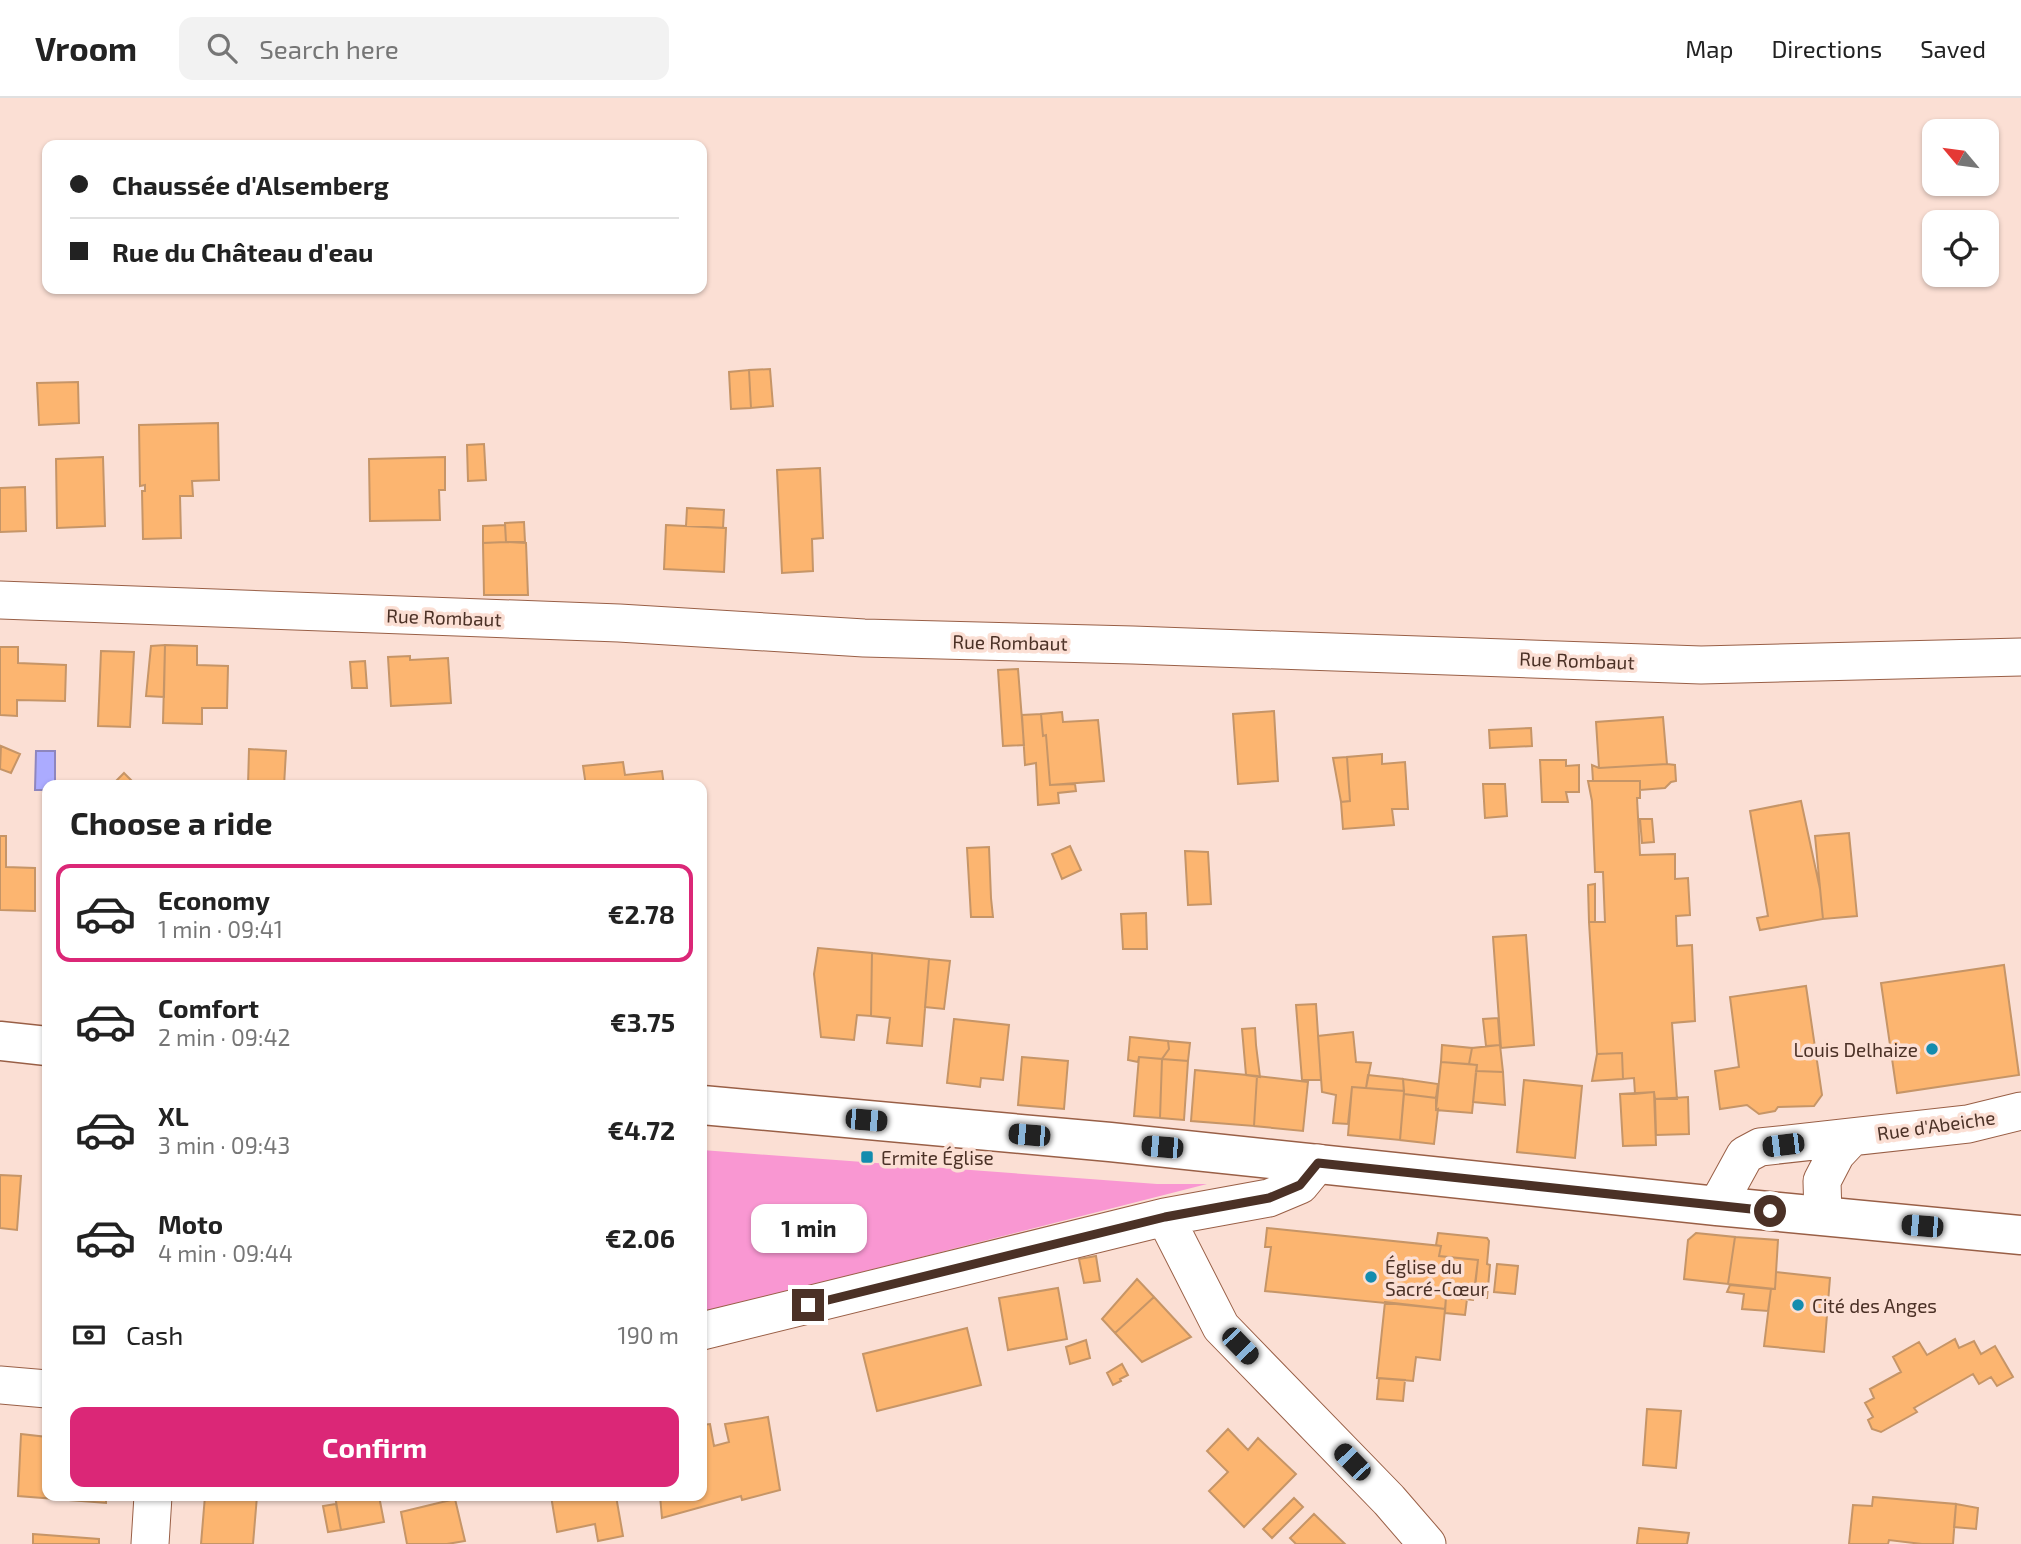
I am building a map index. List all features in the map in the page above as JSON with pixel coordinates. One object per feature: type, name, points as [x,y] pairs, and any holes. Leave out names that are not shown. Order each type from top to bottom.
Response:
[{"type":"main road","points":[[0,1041],[42,1045]]},
{"type":"main road","points":[[707,1105],[1318,1163],[1717,1206],[2021,1235]]},
{"type":"street","name":"Rue Rombaut","points":[[0,600],[619,623],[864,638],[1687,664],[2021,657]]},
{"type":"street","name":"Rue d'Abeiche","points":[[1717,1206],[1745,1155],[1760,1147],[1968,1124],[2021,1111]]},
{"type":"street","name":"Rue d'Abeiche","points":[[1823,1216],[1822,1181],[1836,1154],[1852,1137]]},
{"type":"street","points":[[707,1330],[1165,1217],[1269,1198],[1300,1185],[1318,1163]]},
{"type":"street","points":[[1165,1217],[1221,1326],[1389,1500],[1427,1544]]},
{"type":"street","points":[[0,1385],[42,1389]]},
{"type":"street","points":[[150,1544],[152,1501]]},
{"type":"shaded area","points":[[707,1150],[1157,1184],[1207,1184],[707,1312]]},
{"type":"water","points":[[36,751],[55,751],[55,780],[42,780],[42,790],[35,790]]},
{"type":"building","points":[[770,369],[773,406],[751,408],[749,370]]},
{"type":"building","points":[[749,370],[751,408],[731,409],[729,372]]},
{"type":"building","points":[[78,382],[79,423],[39,425],[37,383]]},
{"type":"building","points":[[218,423],[219,480],[192,481],[193,496],[180,496],[181,538],[143,539],[142,491],[145,491],[145,485],[140,486],[139,425]]},
{"type":"building","points":[[484,444],[486,480],[468,481],[467,445]]},
{"type":"building","points":[[103,457],[105,526],[57,528],[56,459]]},
{"type":"building","points":[[445,457],[445,490],[439,490],[440,520],[370,521],[369,459]]},
{"type":"building","points":[[820,468],[823,538],[812,539],[813,571],[782,573],[777,470]]},
{"type":"building","points":[[25,487],[26,531],[0,532],[0,488]]},
{"type":"building","points":[[687,508],[724,510],[723,528],[686,526]]},
{"type":"building","points":[[524,522],[525,542],[506,542],[505,523]]},
{"type":"building","points":[[505,525],[506,542],[483,543],[483,526]]},
{"type":"building","points":[[666,525],[726,528],[724,572],[664,569]]},
{"type":"building","points":[[483,543],[526,543],[528,595],[484,595]]},
{"type":"building","points":[[165,645],[164,697],[146,696],[151,646]]},
{"type":"building","points":[[165,645],[197,646],[197,665],[228,666],[227,708],[202,708],[202,724],[163,723]]},
{"type":"building","points":[[0,647],[18,647],[18,663],[66,665],[65,701],[17,700],[17,716],[0,715]]},
{"type":"building","points":[[101,651],[134,652],[130,727],[98,726]]},
{"type":"building","points":[[410,656],[410,660],[448,658],[451,703],[391,706],[388,657]]},
{"type":"building","points":[[365,661],[367,688],[352,688],[350,662]]},
{"type":"building","points":[[1018,669],[1024,745],[1003,746],[998,670]]},
{"type":"building","points":[[1274,711],[1278,781],[1238,784],[1233,714]]},
{"type":"building","points":[[1062,712],[1063,722],[1098,720],[1104,781],[1050,785],[1046,735],[1043,736],[1041,714]]},
{"type":"building","points":[[1041,714],[1043,736],[1046,735],[1050,785],[1075,784],[1076,791],[1058,793],[1059,803],[1038,805],[1036,763],[1025,765],[1022,715]]},
{"type":"building","points":[[1663,717],[1667,764],[1599,768],[1596,722]]},
{"type":"building","points":[[1531,728],[1532,746],[1490,748],[1489,730]]},
{"type":"building","points":[[1,746],[20,754],[11,773],[0,769]]},
{"type":"building","points":[[249,749],[286,751],[284,780],[248,780]]},
{"type":"building","points":[[1382,754],[1382,764],[1405,762],[1408,809],[1392,809],[1394,825],[1343,829],[1341,802],[1350,801],[1347,757]]},
{"type":"building","points":[[1347,757],[1350,801],[1341,802],[1333,758]]},
{"type":"building","points":[[1540,760],[1566,760],[1566,766],[1579,765],[1579,792],[1566,792],[1568,802],[1542,802]]},
{"type":"building","points":[[623,762],[625,775],[662,771],[663,780],[585,780],[583,766]]},
{"type":"building","points":[[1592,765],[1599,768],[1675,765],[1676,781],[1665,788],[1640,790],[1640,781],[1593,781]]},
{"type":"building","points":[[124,773],[131,780],[117,780]]},
{"type":"building","points":[[1588,781],[1640,781],[1640,798],[1637,798],[1640,855],[1675,854],[1675,879],[1688,878],[1690,915],[1676,916],[1677,946],[1692,945],[1695,1021],[1672,1023],[1677,1099],[1655,1099],[1654,1092],[1635,1094],[1634,1078],[1623,1079],[1622,1053],[1597,1054],[1589,922],[1605,922],[1603,872],[1595,872],[1592,801]]},
{"type":"building","points":[[1483,784],[1505,784],[1507,816],[1485,818]]},
{"type":"building","points":[[1801,801],[1820,889],[1823,919],[1760,930],[1757,918],[1768,916],[1750,811]]},
{"type":"building","points":[[1640,819],[1652,819],[1654,842],[1642,843]]},
{"type":"building","points":[[1849,833],[1857,916],[1823,919],[1815,836]]},
{"type":"building","points":[[0,836],[6,836],[6,867],[35,868],[35,911],[0,910]]},
{"type":"building","points":[[1070,846],[1081,870],[1062,879],[1052,854]]},
{"type":"building","points":[[989,847],[993,917],[971,917],[967,848]]},
{"type":"building","points":[[1185,851],[1208,852],[1211,904],[1188,905]]},
{"type":"building","points":[[1595,884],[1595,922],[1589,922],[1588,885]]},
{"type":"building","points":[[1146,913],[1147,949],[1123,949],[1121,914]]},
{"type":"building","points":[[1526,935],[1534,1045],[1501,1048],[1493,937]]},
{"type":"building","points":[[818,948],[872,953],[871,1016],[857,1015],[854,1040],[821,1037],[814,974]]},
{"type":"building","points":[[872,953],[929,959],[922,1046],[887,1043],[890,1018],[871,1016]]},
{"type":"building","points":[[929,959],[950,961],[944,1009],[925,1007]]},
{"type":"building","points":[[2004,965],[2019,1075],[1897,1093],[1881,983]]},
{"type":"building","points":[[1806,986],[1822,1095],[1814,1106],[1778,1107],[1775,1111],[1759,1114],[1747,1105],[1720,1109],[1715,1071],[1739,1067],[1730,997]]},
{"type":"building","points":[[1316,1004],[1321,1080],[1302,1080],[1296,1005]]},
{"type":"building","points":[[1498,1018],[1500,1045],[1486,1046],[1483,1019]]},
{"type":"building","points":[[954,1019],[1009,1025],[1003,1080],[981,1078],[980,1087],[947,1083]]},
{"type":"building","points":[[1255,1028],[1260,1077],[1246,1075],[1242,1029]]},
{"type":"building","points":[[1353,1032],[1356,1062],[1371,1063],[1366,1088],[1352,1087],[1348,1124],[1333,1123],[1336,1095],[1322,1092],[1318,1036]]},
{"type":"building","points":[[1130,1037],[1168,1041],[1169,1049],[1162,1059],[1139,1057],[1138,1062],[1128,1060]]},
{"type":"building","points":[[1168,1041],[1190,1043],[1188,1061],[1162,1059],[1169,1049]]},
{"type":"building","points":[[1442,1045],[1472,1048],[1469,1064],[1441,1062]]},
{"type":"building","points":[[1500,1045],[1503,1072],[1476,1071],[1477,1065],[1469,1064],[1472,1048]]},
{"type":"building","points":[[1622,1053],[1623,1079],[1592,1081],[1597,1054]]},
{"type":"building","points":[[1022,1057],[1068,1061],[1064,1109],[1018,1105]]},
{"type":"building","points":[[1139,1057],[1162,1059],[1160,1118],[1134,1116]]},
{"type":"building","points":[[1162,1059],[1188,1061],[1184,1120],[1160,1118]]},
{"type":"building","points":[[1441,1062],[1477,1065],[1472,1113],[1436,1110]]},
{"type":"building","points":[[1195,1070],[1257,1076],[1254,1126],[1191,1121]]},
{"type":"building","points":[[1476,1071],[1503,1072],[1505,1105],[1473,1102]]},
{"type":"building","points":[[1368,1075],[1403,1079],[1404,1091],[1366,1088]]},
{"type":"building","points":[[1257,1076],[1308,1082],[1303,1131],[1254,1126]]},
{"type":"building","points":[[1403,1079],[1438,1084],[1436,1098],[1404,1094]]},
{"type":"building","points":[[1524,1080],[1582,1086],[1575,1158],[1517,1152]]},
{"type":"building","points":[[1352,1087],[1404,1091],[1400,1140],[1348,1135]]},
{"type":"building","points":[[1654,1092],[1656,1145],[1623,1146],[1620,1094]]},
{"type":"building","points":[[1404,1094],[1436,1098],[1436,1110],[1438,1109],[1434,1144],[1400,1140]]},
{"type":"building","points":[[1688,1097],[1689,1134],[1656,1135],[1655,1099]]},
{"type":"building","points":[[0,1175],[21,1176],[17,1230],[0,1228]]},
{"type":"building","name":"Église du Sacré-Cœur","points":[[1267,1228],[1441,1246],[1439,1256],[1478,1260],[1473,1300],[1446,1297],[1445,1309],[1265,1291],[1271,1247],[1265,1247]]},
{"type":"building","points":[[1438,1233],[1487,1238],[1487,1264],[1490,1265],[1487,1298],[1474,1297],[1478,1260],[1439,1256],[1441,1246],[1436,1245]]},
{"type":"building","points":[[1696,1233],[1735,1237],[1728,1284],[1684,1279],[1688,1240]]},
{"type":"building","points":[[1735,1237],[1778,1240],[1775,1289],[1728,1284]]},
{"type":"building","points":[[1096,1256],[1100,1281],[1084,1283],[1079,1259]]},
{"type":"building","points":[[1497,1264],[1518,1266],[1515,1294],[1494,1292]]},
{"type":"building","points":[[1776,1272],[1830,1278],[1824,1352],[1764,1346],[1771,1289],[1775,1289]]},
{"type":"building","points":[[1137,1279],[1154,1297],[1115,1333],[1102,1319]]},
{"type":"building","points":[[1730,1285],[1771,1289],[1768,1311],[1742,1309],[1744,1294],[1727,1292]]},
{"type":"building","points":[[1058,1288],[1067,1339],[1008,1350],[999,1298]]},
{"type":"building","points":[[1154,1297],[1191,1337],[1142,1362],[1115,1333]]},
{"type":"building","points":[[1446,1297],[1467,1299],[1465,1315],[1445,1313]]},
{"type":"building","points":[[1385,1302],[1445,1309],[1440,1360],[1416,1357],[1413,1381],[1377,1378]]},
{"type":"building","points":[[967,1328],[981,1385],[877,1411],[863,1354]]},
{"type":"building","points":[[1955,1339],[1959,1348],[1974,1341],[1981,1354],[1995,1346],[2013,1377],[1997,1386],[1991,1377],[1979,1384],[1973,1374],[1914,1408],[1917,1412],[1881,1432],[1872,1429],[1868,1420],[1873,1417],[1865,1403],[1874,1398],[1870,1389],[1901,1372],[1893,1357],[1919,1342],[1927,1355]]},
{"type":"building","points":[[1086,1340],[1090,1358],[1070,1364],[1066,1347]]},
{"type":"building","points":[[1122,1364],[1128,1375],[1113,1385],[1107,1373]]},
{"type":"building","points":[[1379,1378],[1405,1380],[1403,1401],[1377,1399]]},
{"type":"building","points":[[1647,1409],[1681,1411],[1676,1468],[1643,1465]]},
{"type":"building","points":[[768,1417],[780,1490],[742,1500],[741,1496],[662,1518],[660,1501],[707,1501],[707,1424],[710,1424],[714,1446],[729,1442],[725,1424]]},
{"type":"building","points":[[1228,1429],[1248,1450],[1258,1438],[1296,1474],[1244,1527],[1209,1491],[1228,1472],[1207,1451]]},
{"type":"building","points":[[21,1434],[42,1436],[42,1498],[18,1496]]},
{"type":"building","points":[[1873,1497],[1956,1504],[1953,1544],[1889,1540],[1888,1544],[1849,1544],[1853,1505],[1872,1506]]},
{"type":"building","points":[[1294,1498],[1303,1507],[1272,1538],[1263,1529]]},
{"type":"building","points":[[205,1501],[257,1501],[253,1544],[201,1544]]},
{"type":"building","points":[[336,1501],[380,1501],[384,1522],[341,1530]]},
{"type":"building","points":[[455,1501],[465,1541],[407,1544],[401,1512]]},
{"type":"building","points":[[552,1501],[617,1501],[623,1536],[598,1541],[595,1524],[557,1532]]},
{"type":"building","points":[[336,1504],[341,1530],[328,1532],[323,1506]]},
{"type":"building","points":[[1956,1504],[1978,1508],[1976,1529],[1954,1527]]},
{"type":"building","points":[[1314,1514],[1345,1544],[1296,1544],[1290,1538]]},
{"type":"building","points":[[1639,1528],[1689,1533],[1687,1544],[1637,1544]]},
{"type":"building","points":[[33,1534],[99,1539],[99,1544],[33,1544]]},
{"type":"place","name":"Louis Delhaize","points":[[1932,1049]]},
{"type":"place","name":"Ermite Église","points":[[867,1157]]},
{"type":"place","name":"Église du Sacré-Cœur","points":[[1371,1277]]},
{"type":"place","name":"Cité des Anges","points":[[1798,1305]]},
{"type":"route","points":[[808,1305],[1165,1217],[1269,1198],[1300,1185],[1318,1163],[1770,1211]]}]
